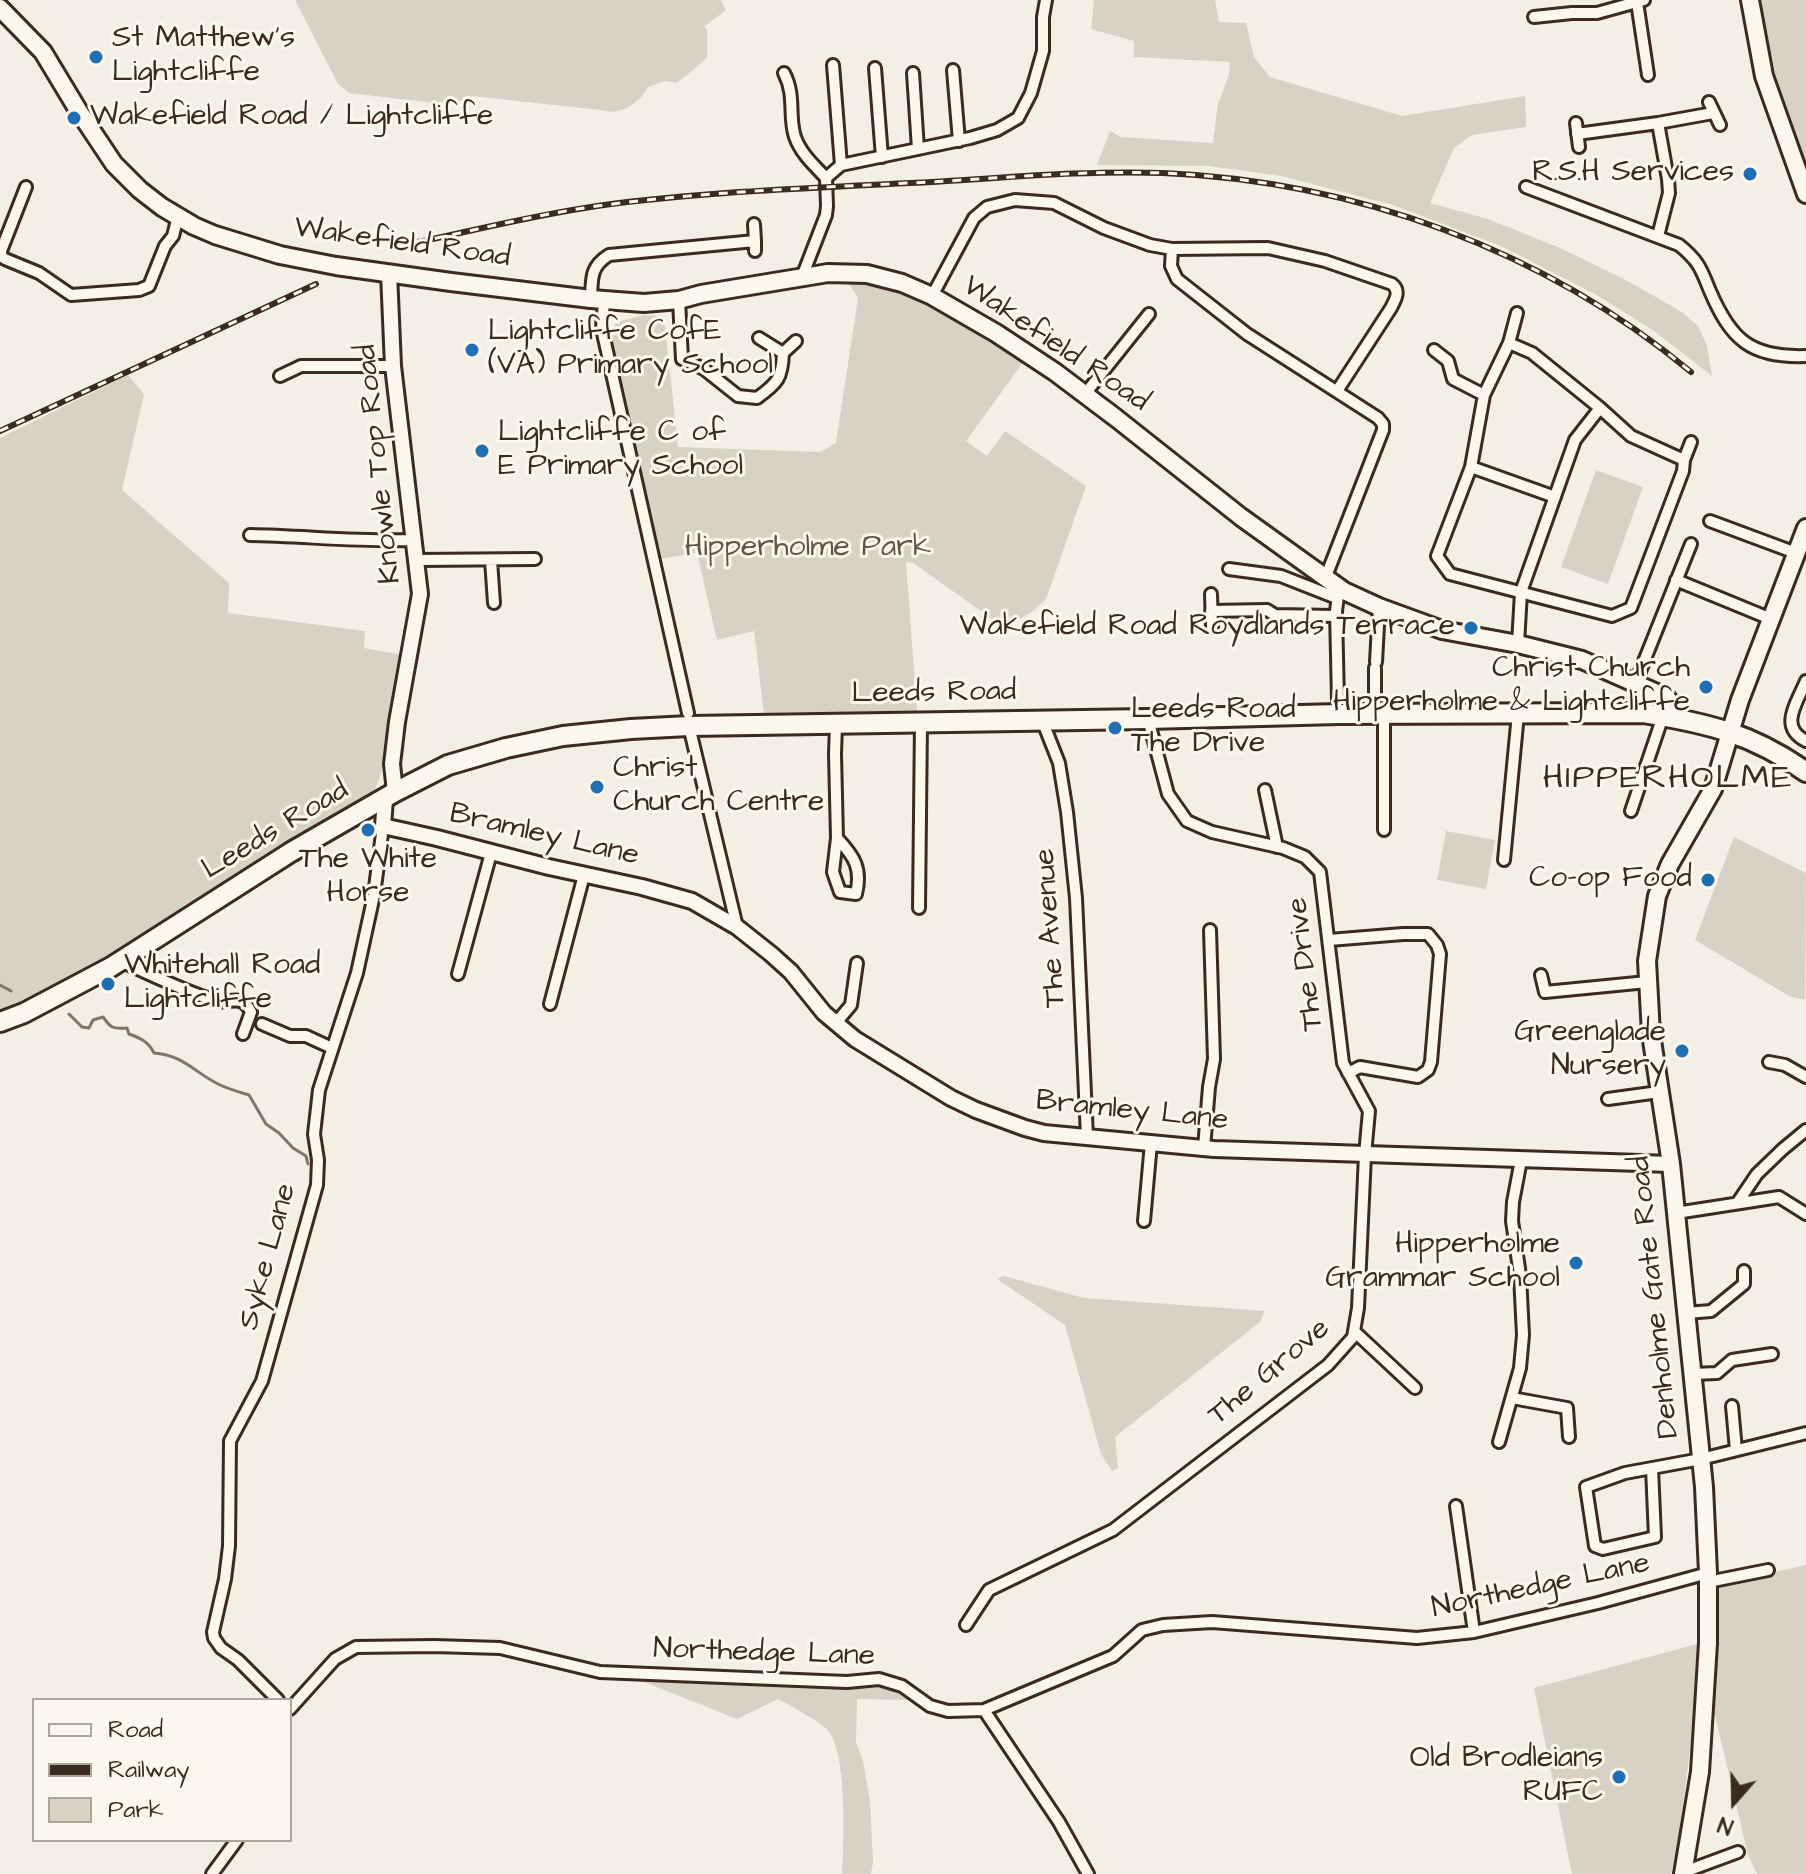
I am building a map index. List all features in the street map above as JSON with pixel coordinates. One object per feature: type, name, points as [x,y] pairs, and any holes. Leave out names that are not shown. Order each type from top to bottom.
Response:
[{"type":"highway","name":"Leeds Road","points":[[0,1022],[24,1013],[120,961],[291,852],[448,765],[563,736],[689,719],[836,724],[1380,714],[1643,713],[1731,731],[1782,755],[1806,772]]},
{"type":"main road","points":[[1750,0],[1764,76],[1806,194]]},
{"type":"main road","name":"Wakefield Road","points":[[0,8],[43,52],[114,164],[140,190],[178,216],[215,235],[280,255],[389,273],[644,303],[679,300],[828,273],[867,274],[902,283],[932,296],[1020,348],[1085,394],[1334,588],[1442,630],[1582,660],[1666,697],[1683,719]]},
{"type":"main road","name":"Denholme Gate Road","points":[[1684,1873],[1700,1772],[1708,1643],[1708,1577],[1693,1374],[1671,1164],[1659,1092],[1647,982],[1648,947],[1657,896],[1670,864],[1713,789],[1740,700],[1802,541]]},
{"type":"street","points":[[826,178],[841,165],[959,141],[997,130],[1018,118],[1031,93],[1043,51],[1046,0]]},
{"type":"street","points":[[1534,17],[1597,13],[1640,1],[1648,75]]},
{"type":"street","points":[[833,65],[841,165]]},
{"type":"street","points":[[875,68],[882,157]]},
{"type":"street","points":[[953,70],[959,141]]},
{"type":"street","points":[[784,73],[790,85],[794,134],[801,152],[826,178],[826,215],[802,277]]},
{"type":"street","points":[[913,73],[918,149]]},
{"type":"street","points":[[1579,147],[1577,128],[1658,123],[1711,108],[1720,125]]},
{"type":"street","points":[[1658,123],[1669,193],[1658,236]]},
{"type":"street","points":[[26,187],[1,256],[39,273],[71,295],[139,290],[149,286],[165,246],[173,236],[178,216]]},
{"type":"street","points":[[1526,187],[1679,245],[1694,256],[1725,322],[1743,342],[1768,354],[1806,356]]},
{"type":"street","points":[[932,296],[974,218],[987,207],[1015,200],[1054,203],[1104,228],[1150,245],[1172,249],[1268,248],[1325,261],[1396,287],[1396,298],[1337,391]]},
{"type":"street","points":[[737,927],[592,274],[598,262],[609,255],[755,246],[754,224]]},
{"type":"street","points":[[1172,249],[1171,266],[1177,279],[1240,329],[1383,424],[1334,588],[1338,701]]},
{"type":"street","name":"Knowle Top Road","points":[[389,273],[393,366],[420,594],[397,722],[390,795]]},
{"type":"street","points":[[679,300],[682,359],[704,369],[738,396],[757,398],[771,388],[782,372],[783,353],[796,341]]},
{"type":"street","points":[[1517,313],[1509,343],[1484,395],[1471,467],[1437,556],[1450,574],[1612,616],[1631,608],[1691,442]]},
{"type":"street","points":[[1085,394],[1149,314]]},
{"type":"street","points":[[759,338],[783,353]]},
{"type":"street","points":[[1509,343],[1532,353],[1631,436],[1684,460]]},
{"type":"street","points":[[1434,350],[1448,361],[1453,379],[1484,395]]},
{"type":"street","points":[[280,376],[301,366],[393,366]]},
{"type":"street","points":[[1518,644],[1521,592],[1575,440],[1600,408]]},
{"type":"street","points":[[1471,467],[1555,497]]},
{"type":"street","points":[[1710,521],[1802,541]]},
{"type":"street","points":[[250,535],[415,540]]},
{"type":"street","points":[[1635,684],[1691,544]]},
{"type":"street","points":[[417,560],[535,559]]},
{"type":"street","points":[[491,560],[494,603]]},
{"type":"street","points":[[1229,569],[1334,588]]},
{"type":"street","points":[[1676,580],[1771,619]]},
{"type":"street","points":[[1211,594],[1212,627]]},
{"type":"street","points":[[1379,607],[1376,665],[1384,830]]},
{"type":"street","points":[[1211,611],[1267,610],[1275,615],[1336,616]]},
{"type":"street","points":[[1806,681],[1790,726],[1796,736],[1806,741]]},
{"type":"street","points":[[1504,860],[1518,714]]},
{"type":"street","points":[[1631,811],[1663,716]]},
{"type":"street","name":"The Drive","points":[[1148,719],[1168,794],[1187,821],[1212,832],[1305,857],[1320,872],[1343,1063],[1369,1111],[1365,1155]]},
{"type":"street","name":"The Avenue","points":[[1042,720],[1059,763],[1069,826],[1076,898],[1087,1137]]},
{"type":"street","points":[[919,908],[921,722]]},
{"type":"street","points":[[836,724],[837,838],[833,872],[840,892],[856,894],[859,880],[855,862],[837,838]]},
{"type":"street","points":[[1265,790],[1277,847]]},
{"type":"street","name":"Syke Lane","points":[[276,1698],[214,1638],[229,1546],[230,1441],[262,1381],[317,1185],[318,1160],[314,1134],[319,1090],[359,965],[390,795]]},
{"type":"street","name":"Bramley Lane","points":[[383,826],[692,901],[737,927],[771,954],[791,972],[824,1013],[855,1039],[951,1098],[976,1110],[1044,1133],[1204,1148],[1671,1164]]},
{"type":"street","points":[[458,974],[491,853]]},
{"type":"street","points":[[550,1004],[584,875]]},
{"type":"street","points":[[1204,1148],[1214,1059],[1210,930]]},
{"type":"street","points":[[1329,940],[1428,934],[1440,954],[1428,1070],[1418,1077],[1360,1067],[1348,1073]]},
{"type":"street","points":[[120,961],[215,1002],[241,1001],[251,1012],[243,1034]]},
{"type":"street","points":[[835,1024],[851,1005],[857,963]]},
{"type":"street","points":[[1541,975],[1545,992],[1647,982]]},
{"type":"street","points":[[262,1024],[290,1036],[306,1036],[332,1048]]},
{"type":"street","points":[[1769,1062],[1785,1065],[1806,1077]]},
{"type":"street","points":[[1608,1099],[1659,1092]]},
{"type":"street","points":[[1738,1202],[1757,1174],[1806,1130]]},
{"type":"street","points":[[1144,1221],[1151,1143]]},
{"type":"street","name":"The Grove","points":[[966,1625],[989,1590],[1113,1530],[1328,1365],[1353,1337],[1358,1308],[1365,1155]]},
{"type":"street","points":[[1499,1442],[1520,1368],[1523,1335],[1520,1275],[1512,1221],[1521,1160]]},
{"type":"street","points":[[1676,1213],[1779,1197],[1806,1214]]},
{"type":"street","points":[[1686,1313],[1711,1311],[1744,1284],[1744,1271]]},
{"type":"street","points":[[1354,1331],[1415,1388]]},
{"type":"street","points":[[1693,1374],[1717,1373],[1732,1360],[1772,1354]]},
{"type":"street","points":[[1512,1398],[1567,1408],[1569,1437]]},
{"type":"street","points":[[1732,1406],[1736,1450]]},
{"type":"street","points":[[1652,1468],[1655,1537],[1603,1549],[1595,1546],[1586,1487],[1625,1473],[1652,1468],[1701,1459],[1806,1433]]},
{"type":"street","points":[[1456,1506],[1474,1632]]},
{"type":"street","name":"Northedge Lane","points":[[292,1707],[335,1659],[356,1647],[434,1646],[500,1648],[600,1672],[847,1682],[879,1679],[902,1686],[930,1706],[968,1712],[984,1710],[1113,1656],[1142,1630],[1163,1625],[1212,1622],[1417,1638],[1474,1632],[1708,1577],[1768,1570]]},
{"type":"street","points":[[984,1710],[1059,1822],[1088,1874]]},
{"type":"street","points":[[212,1874],[236,1842]]},
{"type":"street","points":[[1684,1873],[1738,1852]]},
{"type":"green space","points":[[295,0],[721,0],[726,10],[704,27],[707,30],[707,58],[677,83],[665,81],[648,87],[640,99],[629,107],[608,111],[472,96],[472,101],[435,103],[349,93],[338,84]]},
{"type":"green space","points":[[1094,0],[1215,0],[1219,22],[1246,23],[1254,57],[1270,77],[1402,116],[1525,96],[1526,127],[1472,135],[1454,148],[1430,203],[1488,219],[1560,248],[1682,312],[1698,326],[1707,346],[1712,376],[1654,331],[1595,294],[1501,246],[1393,205],[1281,176],[1209,166],[1097,165],[1110,131],[1121,137],[1213,143],[1218,104],[1229,75],[1230,62],[1134,57],[1134,41],[1091,29]]},
{"type":"green space","points":[[1760,0],[1806,0],[1806,165],[1771,69]]},
{"type":"green space","name":"Hipperholme Park","points":[[848,282],[879,287],[917,300],[1024,361],[966,441],[987,456],[1005,431],[1086,486],[1046,599],[1005,628],[913,563],[906,562],[917,711],[764,713],[754,631],[717,640],[697,553],[659,559],[610,335],[616,322],[644,315],[664,316],[678,447],[820,452],[836,443],[858,298]]},
{"type":"green space","points":[[128,375],[144,394],[122,490],[229,583],[228,613],[365,631],[364,648],[402,655],[381,774],[375,789],[364,797],[289,840],[144,937],[74,978],[0,1012],[0,438]]},
{"type":"green space","points":[[1596,470],[1643,487],[1608,584],[1561,567]]},
{"type":"green space","points":[[1446,831],[1495,840],[1486,889],[1437,880]]},
{"type":"green space","points":[[1734,837],[1806,873],[1805,1000],[1789,996],[1695,940]]},
{"type":"green space","points":[[1004,1276],[1084,1298],[1265,1311],[1260,1322],[1115,1437],[1118,1468],[1112,1471],[1101,1454],[1065,1325],[997,1279]]},
{"type":"green space","name":"Old Brodleians RUFC","points":[[1806,1565],[1806,1874],[1757,1874],[1748,1855],[1713,1707],[1694,1715],[1679,1840],[1671,1874],[1572,1874],[1534,1688],[1697,1644],[1699,1589]]},
{"type":"green space","points":[[644,1682],[871,1684],[889,1688],[908,1700],[857,1699],[856,1742],[863,1761],[870,1802],[871,1874],[842,1874],[842,1781],[835,1746],[827,1729],[778,1699],[737,1719]]},
{"type":"waterway","points":[[0,985],[11,991]]},
{"type":"waterway","points":[[69,1014],[82,1027],[89,1028],[93,1020],[103,1017],[112,1027],[127,1028],[129,1034],[143,1040],[154,1053],[173,1057],[218,1084],[249,1095],[266,1124],[306,1156],[308,1164]]},
{"type":"railway","points":[[400,248],[574,210],[714,194],[1100,173],[1163,173],[1235,179],[1306,190],[1376,207],[1444,230],[1510,258],[1573,291],[1634,329],[1691,372]]},
{"type":"railway","points":[[0,431],[316,284]]},
{"type":"place","name":"St Matthew's Lightcliffe","points":[[96,57]]},
{"type":"place","name":"Wakefield Road / Lightcliffe","points":[[74,118]]},
{"type":"place","name":"R.S.H Services","points":[[1750,174]]},
{"type":"place","name":"Lightcliffe CofE (VA) Primary School","points":[[472,350]]},
{"type":"place","name":"Lightcliffe C of E Primary School","points":[[482,451]]},
{"type":"place","name":"Wakefield Road Roydlands Terrace","points":[[1471,628]]},
{"type":"place","name":"Christ Church Hipperholme & Lightcliffe","points":[[1706,687]]},
{"type":"place","name":"Leeds Road The Drive","points":[[1115,728]]},
{"type":"place","name":"Christ Church Centre","points":[[597,787]]},
{"type":"place","name":"The White Horse","points":[[368,830]]},
{"type":"place","name":"Co-op Food","points":[[1708,880]]},
{"type":"place","name":"Whitehall Road Lightcliffe","points":[[108,984]]},
{"type":"place","name":"Greenglade Nursery","points":[[1682,1051]]},
{"type":"place","name":"Hipperholme Grammar School","points":[[1576,1263]]},
{"type":"place","name":"Old Brodleians RUFC","points":[[1619,1777]]},
{"type":"district","name":"HIPPERHOLME","points":[[1668,780]]}]
